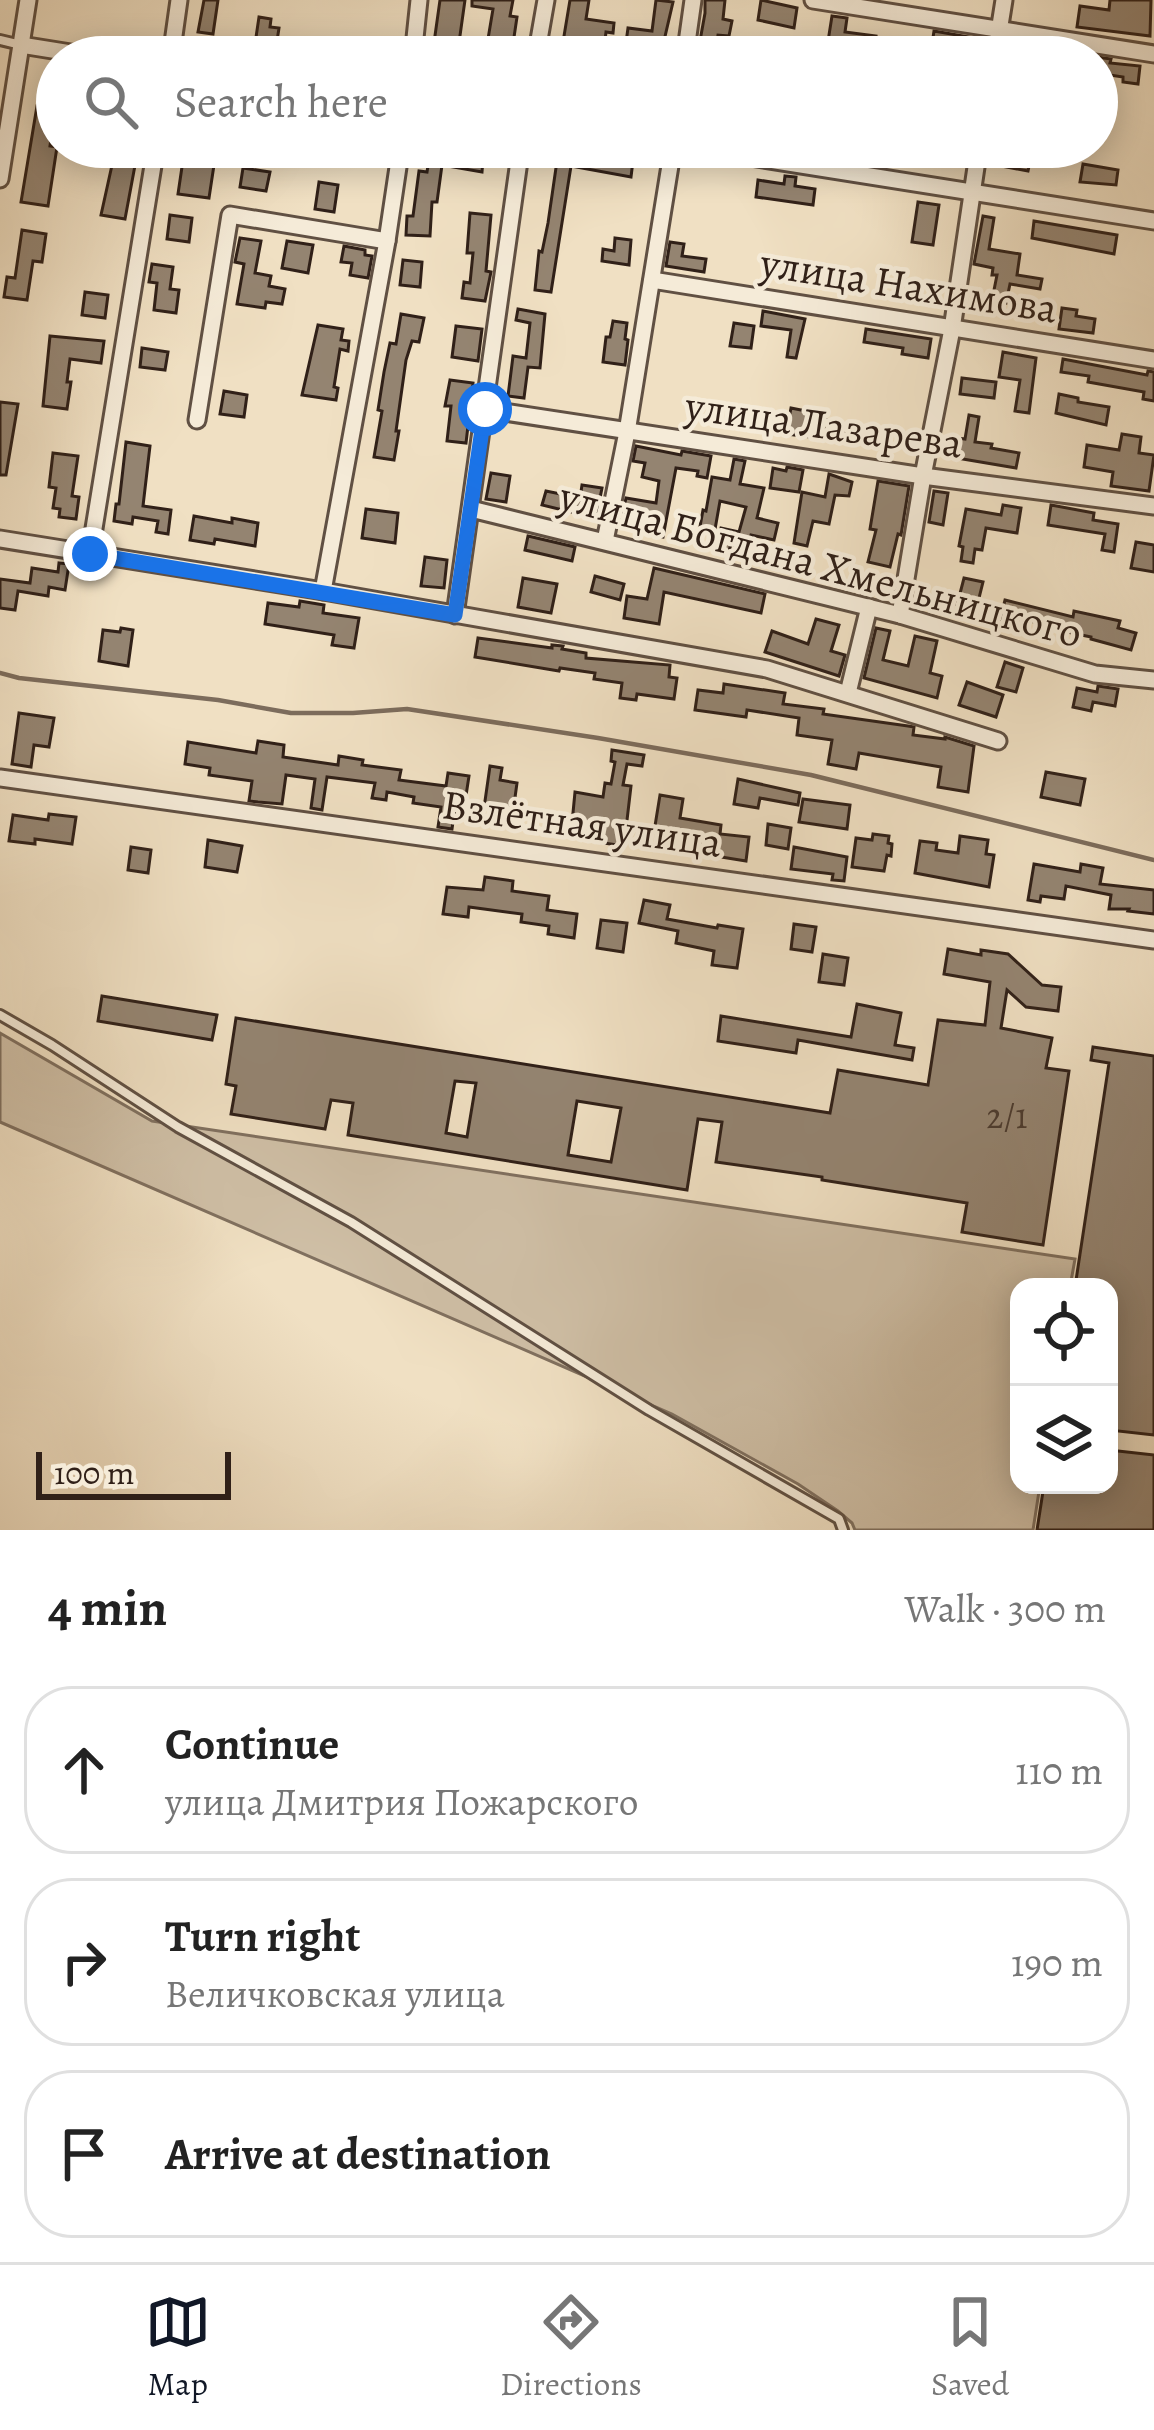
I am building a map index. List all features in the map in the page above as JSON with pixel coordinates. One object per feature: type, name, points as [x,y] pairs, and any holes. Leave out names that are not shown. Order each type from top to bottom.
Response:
[{"type":"street","points":[[0,179],[28,0]]},
{"type":"street","points":[[174,36],[179,0]]},
{"type":"street","points":[[415,36],[419,0]]},
{"type":"street","points":[[540,36],[546,0]]},
{"type":"street","points":[[688,36],[693,0]]},
{"type":"street","points":[[813,0],[1038,36]]},
{"type":"street","points":[[999,36],[1004,0]]},
{"type":"street","points":[[21,45],[36,47]]},
{"type":"street","points":[[1118,48],[1154,54]]},
{"type":"street","points":[[90,554],[154,168]]},
{"type":"street","points":[[323,592],[398,168]]},
{"type":"street","points":[[455,615],[518,168]]},
{"type":"street","points":[[605,542],[628,431],[670,168]]},
{"type":"street","points":[[820,168],[1154,221]]},
{"type":"street","points":[[900,615],[952,329],[975,168]]},
{"type":"street","points":[[196,419],[230,215],[387,241]]},
{"type":"street","name":"улица Нахимова","points":[[652,280],[1154,360]]},
{"type":"street","name":"улица Лазарева","points":[[485,409],[1154,506]]},
{"type":"street","name":"улица Богдана Хмельницкого","points":[[471,509],[900,615],[1095,674],[1154,680]]},
{"type":"street","points":[[0,539],[767,669],[998,741]]},
{"type":"street","points":[[848,693],[868,607]]},
{"type":"street","name":"Взлётная улица","points":[[0,778],[1154,940]]},
{"type":"lane","points":[[0,40],[21,45]]},
{"type":"lane","points":[[0,1015],[178,1127],[351,1222],[649,1410],[839,1519],[843,1530]]},
{"type":"shaded area","points":[[0,1033],[152,1121],[1075,1259],[1072,1278],[1010,1278],[1010,1494],[1039,1494],[1033,1530],[855,1530],[838,1511],[798,1484],[672,1414],[0,1122]]},
{"type":"building","points":[[204,0],[218,0],[213,34],[198,32]]},
{"type":"building","points":[[440,0],[465,0],[460,36],[435,36]]},
{"type":"building","points":[[472,0],[513,0],[514,36],[488,36],[493,9],[472,6]]},
{"type":"building","points":[[570,0],[589,0],[586,19],[614,23],[613,33],[606,36],[564,36]]},
{"type":"building","points":[[656,0],[673,2],[665,36],[627,36],[628,28],[652,31]]},
{"type":"building","points":[[705,0],[725,0],[723,19],[732,21],[729,36],[701,36]]},
{"type":"building","points":[[761,0],[797,8],[794,28],[758,20]]},
{"type":"building","points":[[1110,0],[1151,0],[1150,36],[1077,27],[1080,6],[1109,10]]},
{"type":"building","points":[[832,16],[847,18],[845,32],[876,36],[829,36]]},
{"type":"building","points":[[259,17],[271,19],[270,27],[279,28],[278,36],[256,36]]},
{"type":"building","points":[[1118,64],[1140,66],[1138,84],[1123,82],[1118,76]]},
{"type":"building","points":[[36,112],[36,168],[54,168],[48,206],[21,202]]},
{"type":"building","points":[[111,168],[135,168],[125,219],[101,215]]},
{"type":"building","points":[[182,168],[214,168],[209,198],[178,194]]},
{"type":"building","points":[[243,168],[270,172],[266,191],[240,187]]},
{"type":"building","points":[[428,168],[442,168],[437,202],[432,202],[430,236],[406,235],[419,171]]},
{"type":"building","points":[[556,168],[571,168],[551,292],[535,290]]},
{"type":"building","points":[[582,168],[632,168],[631,177]]},
{"type":"building","points":[[1082,168],[1118,170],[1116,185],[1080,182]]},
{"type":"building","points":[[785,176],[796,177],[795,186],[815,189],[813,205],[756,197],[758,180],[784,184]]},
{"type":"building","points":[[319,182],[338,185],[334,212],[315,209]]},
{"type":"building","points":[[918,202],[939,205],[933,245],[912,242]]},
{"type":"building","points":[[470,213],[491,215],[486,271],[491,272],[485,301],[462,298],[464,282],[470,283],[473,253],[467,253]]},
{"type":"building","points":[[170,215],[192,218],[189,242],[167,239]]},
{"type":"building","points":[[983,216],[994,218],[989,249],[1020,254],[1017,275],[1042,279],[1040,289],[1010,284],[1006,303],[992,300],[997,275],[992,275],[993,268],[974,264]]},
{"type":"building","points":[[1034,221],[1117,235],[1114,254],[1032,238]]},
{"type":"building","points":[[22,230],[46,234],[42,262],[33,261],[27,300],[4,297],[7,277],[15,278]]},
{"type":"building","points":[[240,238],[261,241],[255,273],[271,276],[269,286],[285,289],[282,304],[266,302],[265,308],[237,304],[244,264],[235,262]]},
{"type":"building","points":[[615,238],[631,240],[629,265],[602,261],[603,249],[614,251]]},
{"type":"building","points":[[287,241],[313,245],[308,273],[282,268]]},
{"type":"building","points":[[670,242],[684,244],[682,256],[706,259],[704,272],[666,266]]},
{"type":"building","points":[[344,246],[372,256],[368,278],[350,275],[352,263],[341,262]]},
{"type":"building","points":[[403,260],[422,262],[420,287],[400,285]]},
{"type":"building","points":[[152,264],[173,267],[170,289],[179,290],[176,313],[154,310],[157,283],[149,282]]},
{"type":"building","points":[[85,292],[108,295],[105,318],[82,315]]},
{"type":"building","points":[[1062,308],[1095,319],[1093,333],[1059,329]]},
{"type":"building","points":[[518,309],[545,314],[540,368],[528,367],[524,398],[508,396],[513,356],[526,358],[530,323],[516,320]]},
{"type":"building","points":[[763,311],[805,319],[796,358],[787,357],[791,330],[761,326]]},
{"type":"building","points":[[401,314],[424,318],[419,342],[412,341],[406,360],[394,460],[374,457],[384,372],[390,343],[396,344]]},
{"type":"building","points":[[613,321],[627,323],[625,365],[603,362]]},
{"type":"building","points":[[734,323],[754,326],[751,348],[730,346]]},
{"type":"building","points":[[318,325],[343,329],[341,340],[349,341],[348,351],[340,349],[336,400],[302,395]]},
{"type":"building","points":[[456,326],[482,329],[478,361],[452,357]]},
{"type":"building","points":[[866,329],[931,339],[928,358],[902,354],[903,348],[864,342]]},
{"type":"building","points":[[50,336],[104,341],[101,363],[70,359],[67,409],[43,406]]},
{"type":"building","points":[[142,348],[168,352],[165,370],[140,367]]},
{"type":"building","points":[[1003,352],[1036,358],[1029,413],[1015,411],[1020,380],[999,377]]},
{"type":"building","points":[[1063,359],[1147,375],[1154,372],[1154,401],[1143,399],[1144,392],[1061,372]]},
{"type":"building","points":[[962,378],[996,382],[994,398],[960,394]]},
{"type":"building","points":[[450,380],[473,383],[466,443],[447,441],[451,406],[445,406]]},
{"type":"building","points":[[224,391],[247,395],[244,417],[220,414]]},
{"type":"building","points":[[1059,394],[1109,407],[1106,425],[1056,413]]},
{"type":"building","points":[[0,402],[18,404],[6,475],[0,475]]},
{"type":"building","points":[[791,408],[862,427],[859,443],[786,434]]},
{"type":"building","points":[[969,415],[979,417],[975,442],[1019,453],[1016,468],[945,456],[948,437],[965,439]]},
{"type":"building","points":[[1122,434],[1141,437],[1139,453],[1154,455],[1149,491],[1111,486],[1113,472],[1084,467],[1087,445],[1119,450]]},
{"type":"building","points":[[126,442],[150,446],[143,506],[171,510],[168,534],[156,532],[158,521],[133,517],[132,524],[114,521]]},
{"type":"building","points":[[636,446],[711,456],[707,478],[697,476],[698,471],[676,468],[663,537],[651,535],[654,518],[623,512],[626,498],[656,503],[659,481],[642,477],[645,463],[633,461]]},
{"type":"building","points":[[53,453],[78,456],[72,496],[79,497],[76,519],[59,517],[60,509],[53,508],[56,488],[49,487]]},
{"type":"building","points":[[734,459],[745,461],[740,484],[764,488],[757,518],[778,523],[774,540],[751,535],[747,549],[731,544],[728,555],[715,552],[721,528],[739,532],[746,507],[720,501],[714,535],[699,532],[712,477],[730,480]]},
{"type":"building","points":[[787,467],[803,470],[799,492],[770,488],[773,468],[786,471]]},
{"type":"building","points":[[491,473],[510,476],[506,502],[486,499]]},
{"type":"building","points":[[829,474],[852,482],[849,496],[835,495],[829,524],[813,521],[807,546],[794,543],[802,492],[825,497]]},
{"type":"building","points":[[878,481],[909,486],[890,567],[868,562],[876,530],[870,529]]},
{"type":"building","points":[[582,485],[602,488],[596,518],[542,505],[546,491],[580,498]]},
{"type":"building","points":[[934,491],[948,493],[943,525],[929,522]]},
{"type":"building","points":[[1003,505],[1021,508],[1017,533],[986,528],[982,550],[975,549],[973,563],[961,561],[966,509],[1001,515]]},
{"type":"building","points":[[1051,505],[1094,513],[1093,520],[1118,524],[1114,552],[1102,550],[1105,534],[1048,525]]},
{"type":"building","points":[[366,509],[398,513],[395,543],[362,538]]},
{"type":"building","points":[[194,516],[258,523],[255,546],[190,540]]},
{"type":"building","points":[[528,536],[575,547],[572,561],[525,550]]},
{"type":"building","points":[[1136,542],[1154,545],[1154,572],[1131,568]]},
{"type":"building","points":[[425,557],[447,560],[444,588],[421,586]]},
{"type":"building","points":[[59,563],[69,564],[65,590],[49,587],[48,596],[18,591],[15,610],[0,608],[0,579],[30,583],[32,568],[58,572]]},
{"type":"building","points":[[654,568],[765,594],[761,613],[664,592],[659,624],[624,618],[627,596],[647,599]]},
{"type":"building","points":[[595,576],[624,584],[620,600],[591,592]]},
{"type":"building","points":[[523,578],[557,584],[551,613],[518,607]]},
{"type":"building","points":[[964,578],[983,582],[976,610],[957,605]]},
{"type":"building","points":[[1005,600],[1073,617],[1074,611],[1120,621],[1118,628],[1136,633],[1131,650],[1048,625],[1011,617],[1010,623],[1000,620]]},
{"type":"building","points":[[300,601],[324,605],[323,613],[359,618],[354,648],[332,645],[334,635],[265,624],[268,603],[299,607]]},
{"type":"building","points":[[816,619],[839,625],[831,651],[845,655],[839,676],[765,652],[772,631],[808,644]]},
{"type":"building","points":[[121,628],[133,630],[128,666],[99,661],[103,630],[120,632]]},
{"type":"building","points":[[876,628],[890,631],[883,660],[908,666],[915,636],[937,641],[930,673],[942,676],[937,698],[864,678]]},
{"type":"building","points":[[478,638],[563,646],[586,653],[586,658],[670,665],[669,677],[677,678],[674,699],[637,694],[636,700],[620,698],[622,683],[594,679],[595,673],[475,657]]},
{"type":"building","points":[[1005,662],[1023,668],[1016,692],[997,687]]},
{"type":"building","points":[[967,682],[1003,695],[996,717],[959,705]]},
{"type":"building","points":[[724,684],[785,693],[783,704],[914,727],[913,735],[945,737],[974,746],[968,792],[938,787],[941,767],[859,753],[856,769],[828,764],[832,740],[797,735],[799,718],[747,710],[746,717],[695,710],[698,690],[723,693]]},
{"type":"building","points":[[1098,686],[1118,689],[1115,706],[1093,702],[1091,711],[1073,707],[1077,688],[1097,692]]},
{"type":"building","points":[[19,713],[54,718],[49,747],[34,745],[31,767],[12,764]]},
{"type":"building","points":[[258,741],[284,745],[283,757],[338,765],[339,756],[363,760],[362,765],[401,770],[399,780],[446,786],[448,773],[469,776],[465,802],[456,801],[452,829],[438,827],[441,807],[413,803],[414,797],[387,792],[386,800],[372,798],[375,783],[327,777],[322,810],[311,808],[315,779],[286,775],[282,804],[249,801],[252,781],[209,775],[210,768],[185,764],[188,742],[256,753]]},
{"type":"building","points":[[612,750],[644,755],[642,766],[627,764],[623,785],[631,786],[624,846],[597,842],[600,825],[572,823],[575,792],[603,797],[605,783],[611,784]]},
{"type":"building","points":[[490,766],[502,768],[500,780],[517,783],[513,812],[484,808]]},
{"type":"building","points":[[1046,772],[1085,779],[1080,805],[1041,797]]},
{"type":"building","points":[[738,779],[800,793],[798,805],[760,798],[758,808],[734,804]]},
{"type":"building","points":[[660,795],[683,799],[680,818],[721,825],[720,834],[749,837],[746,861],[684,851],[687,838],[654,832]]},
{"type":"building","points":[[803,799],[850,805],[847,829],[799,822]]},
{"type":"building","points":[[49,814],[76,817],[72,844],[9,841],[13,815],[48,820]]},
{"type":"building","points":[[768,824],[791,828],[788,849],[766,845]]},
{"type":"building","points":[[873,834],[889,836],[892,844],[884,871],[852,867],[856,838],[872,840]]},
{"type":"building","points":[[960,836],[988,840],[986,854],[994,855],[989,887],[915,873],[920,841],[937,843],[936,850],[958,853]]},
{"type":"building","points":[[208,840],[242,846],[237,872],[205,867]]},
{"type":"building","points":[[131,847],[151,850],[148,873],[128,870]]},
{"type":"building","points":[[794,847],[847,857],[844,881],[832,880],[833,874],[791,869]]},
{"type":"building","points":[[1034,864],[1080,872],[1081,864],[1103,868],[1100,884],[1154,890],[1154,914],[1109,909],[1111,895],[1066,886],[1064,899],[1041,896],[1040,902],[1028,900]]},
{"type":"building","points":[[485,877],[513,881],[512,891],[549,896],[547,910],[577,914],[574,938],[548,934],[549,926],[521,922],[522,914],[469,907],[468,917],[443,914],[447,887],[483,890]]},
{"type":"building","points":[[644,900],[670,905],[667,919],[743,929],[737,968],[712,965],[714,951],[676,943],[678,931],[639,923]]},
{"type":"building","points":[[601,920],[627,923],[623,952],[597,948]]},
{"type":"building","points":[[794,924],[816,927],[812,952],[791,949]]},
{"type":"building","points":[[948,949],[981,955],[981,950],[1008,954],[1042,985],[1061,987],[1058,1011],[1026,1007],[1007,990],[1001,1028],[1052,1038],[1046,1068],[1069,1071],[1043,1245],[962,1232],[967,1203],[716,1162],[722,1122],[698,1119],[687,1190],[348,1135],[353,1103],[331,1100],[325,1129],[231,1114],[236,1086],[226,1084],[236,1018],[830,1113],[838,1070],[928,1085],[938,1020],[985,1025],[990,982],[944,974]],"holes":[[[455,1081],[476,1083],[467,1137],[446,1133]],[[577,1101],[621,1108],[611,1162],[568,1155]]]},
{"type":"building","points":[[823,954],[848,958],[844,985],[819,982]]},
{"type":"building","points":[[102,996],[217,1015],[212,1040],[98,1021]]},
{"type":"building","points":[[857,1004],[901,1013],[895,1045],[914,1048],[912,1060],[798,1040],[796,1053],[718,1041],[721,1016],[851,1037]]},
{"type":"building","points":[[1093,1047],[1154,1056],[1154,1435],[1118,1431],[1118,1278],[1076,1278],[1109,1063],[1091,1060]]},
{"type":"building","points":[[1118,1451],[1154,1455],[1154,1530],[1037,1530],[1043,1494],[1118,1494]]},
{"type":"waterway","points":[[0,673],[291,713],[407,709],[598,738],[811,775],[1154,860]]},
{"type":"route","points":[[90,554],[455,615],[485,409]]}]
